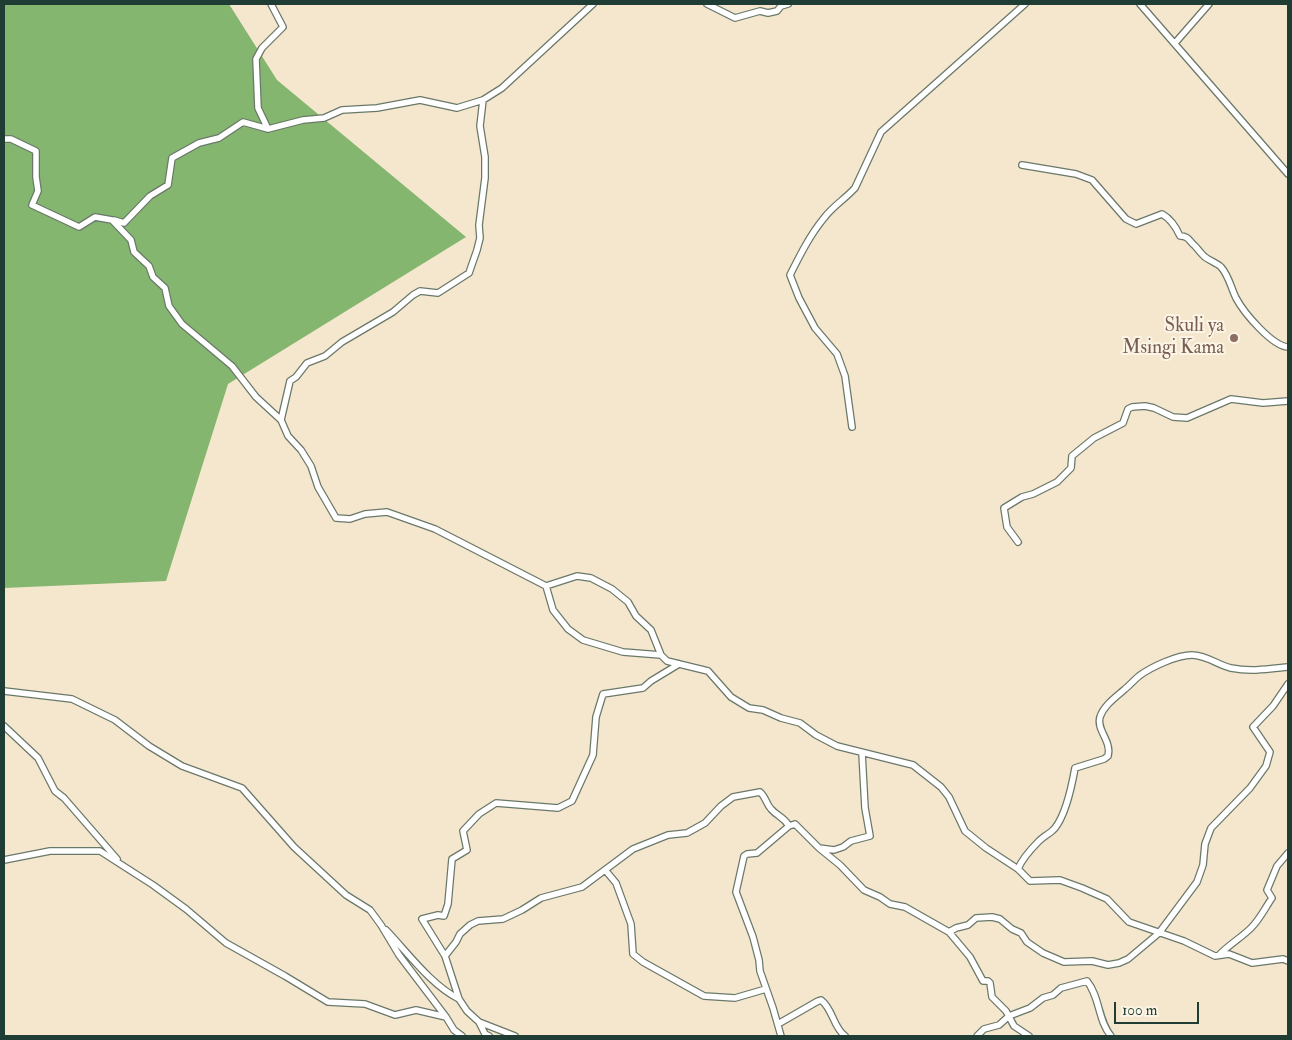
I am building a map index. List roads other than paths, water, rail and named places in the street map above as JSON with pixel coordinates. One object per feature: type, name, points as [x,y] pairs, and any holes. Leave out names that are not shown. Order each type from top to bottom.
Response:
[{"type":"street","points":[[268,129],[258,108],[256,59],[262,48],[283,27],[271,4]]},
{"type":"street","points":[[4,139],[11,139],[36,151],[38,190],[32,205],[79,227],[95,217],[124,223],[150,196],[168,184],[172,158],[199,143],[219,138],[242,122],[268,129],[303,120],[324,118],[342,110],[377,108],[420,100],[457,108],[483,100],[502,88],[593,4]]},
{"type":"street","points":[[707,4],[735,18],[760,11],[768,13],[777,11],[781,6],[788,4]]},
{"type":"street","points":[[852,426],[845,376],[838,354],[815,328],[799,298],[790,275],[810,236],[824,216],[855,188],[881,132],[1025,4]]},
{"type":"street","points":[[1140,4],[1288,174]]},
{"type":"street","points":[[1174,43],[1209,4]]},
{"type":"street","points":[[281,420],[290,381],[307,363],[325,356],[342,342],[393,312],[420,291],[438,293],[469,273],[478,250],[485,178],[485,157],[480,126],[483,100]]},
{"type":"street","points":[[1022,165],[1076,174],[1092,180],[1121,214],[1136,224],[1162,214],[1166,216],[1177,228],[1180,236],[1186,236],[1195,247],[1199,248],[1204,256],[1221,266],[1228,277],[1235,297],[1272,341],[1288,347]]},
{"type":"street","points":[[112,220],[131,240],[134,252],[150,266],[153,277],[165,288],[169,306],[182,324],[232,366],[256,397],[281,420],[288,436],[302,450],[311,466],[318,487],[336,518],[350,519],[365,514],[387,512],[435,529],[546,586],[577,576],[591,578],[612,589],[628,602],[636,616],[651,630],[660,655],[667,661],[708,671],[731,697],[749,708],[763,710],[781,718],[800,723],[816,735],[837,746],[913,765],[941,787],[949,797],[965,831],[986,848],[1018,869],[1030,881],[1060,880],[1107,899],[1129,922],[1184,941],[1215,956],[1230,954],[1252,963],[1283,959],[1288,961]]},
{"type":"street","points":[[1018,542],[1007,527],[1004,508],[1022,497],[1057,482],[1071,468],[1072,456],[1094,438],[1123,422],[1128,410],[1132,407],[1145,406],[1167,413],[1173,417],[1187,418],[1231,399],[1263,403],[1288,401]]},
{"type":"street","points":[[546,586],[553,610],[568,629],[582,640],[623,652],[660,655]]},
{"type":"street","points":[[1018,869],[1040,840],[1055,828],[1072,785],[1075,768],[1108,756],[1108,743],[1099,724],[1100,715],[1113,698],[1139,676],[1161,663],[1192,655],[1207,658],[1224,666],[1250,671],[1288,667]]},
{"type":"street","points":[[489,1036],[485,1034],[479,1022],[467,1011],[459,999],[445,956],[422,919],[438,915],[444,916],[448,904],[452,859],[467,850],[463,830],[479,814],[496,803],[558,808],[572,801],[593,755],[596,718],[603,694],[643,688],[679,664]]},
{"type":"street","points":[[949,932],[968,925],[976,918],[992,917],[1000,919],[1012,929],[1021,933],[1027,942],[1043,953],[1064,962],[1092,961],[1108,965],[1128,959],[1160,933],[1197,882],[1203,865],[1205,844],[1211,828],[1250,788],[1266,766],[1270,752],[1253,727],[1273,706],[1288,684]]},
{"type":"street","points":[[4,691],[72,699],[115,720],[149,746],[182,766],[242,788],[294,847],[346,895],[370,910],[399,955],[454,1030],[462,1036]]},
{"type":"street","points":[[4,726],[38,758],[55,791],[64,798],[120,863]]},
{"type":"street","points":[[819,848],[834,850],[843,847],[851,841],[870,836],[864,808],[862,753]]},
{"type":"street","points":[[445,956],[460,934],[470,925],[478,921],[503,919],[541,898],[582,888],[633,849],[668,836],[694,830],[705,823],[720,806],[733,796],[760,792],[770,808],[785,819],[789,826]]},
{"type":"street","points":[[781,1036],[760,971],[753,938],[736,892],[744,856],[757,853],[789,826],[795,824],[864,890],[890,904],[905,907],[949,932],[970,957],[978,975],[983,981],[990,983],[992,997],[999,1002],[1014,1026],[1030,1036]]},
{"type":"street","points":[[4,860],[50,850],[100,851],[186,909],[226,943],[328,1002],[365,1004],[395,1015],[416,1010],[446,1017]]},
{"type":"street","points":[[1220,954],[1252,927],[1264,912],[1272,898],[1267,890],[1277,866],[1288,853]]},
{"type":"street","points":[[606,871],[616,883],[631,924],[633,954],[643,962],[704,996],[735,998],[766,989]]},
{"type":"street","points":[[381,925],[446,993],[459,999]]},
{"type":"street","points":[[977,1036],[984,1029],[999,1025],[1009,1016],[1030,1008],[1061,988],[1088,981],[1096,995],[1102,1018],[1112,1036]]},
{"type":"street","points":[[778,1024],[821,1000],[826,1004],[833,1020],[845,1036]]},
{"type":"street","points":[[479,1022],[512,1035]]},
{"type":"street","points":[[502,1036],[512,1035]]},
{"type":"place","name":"Skuli ya Msingi Kama","points":[[1234,338]]}]
